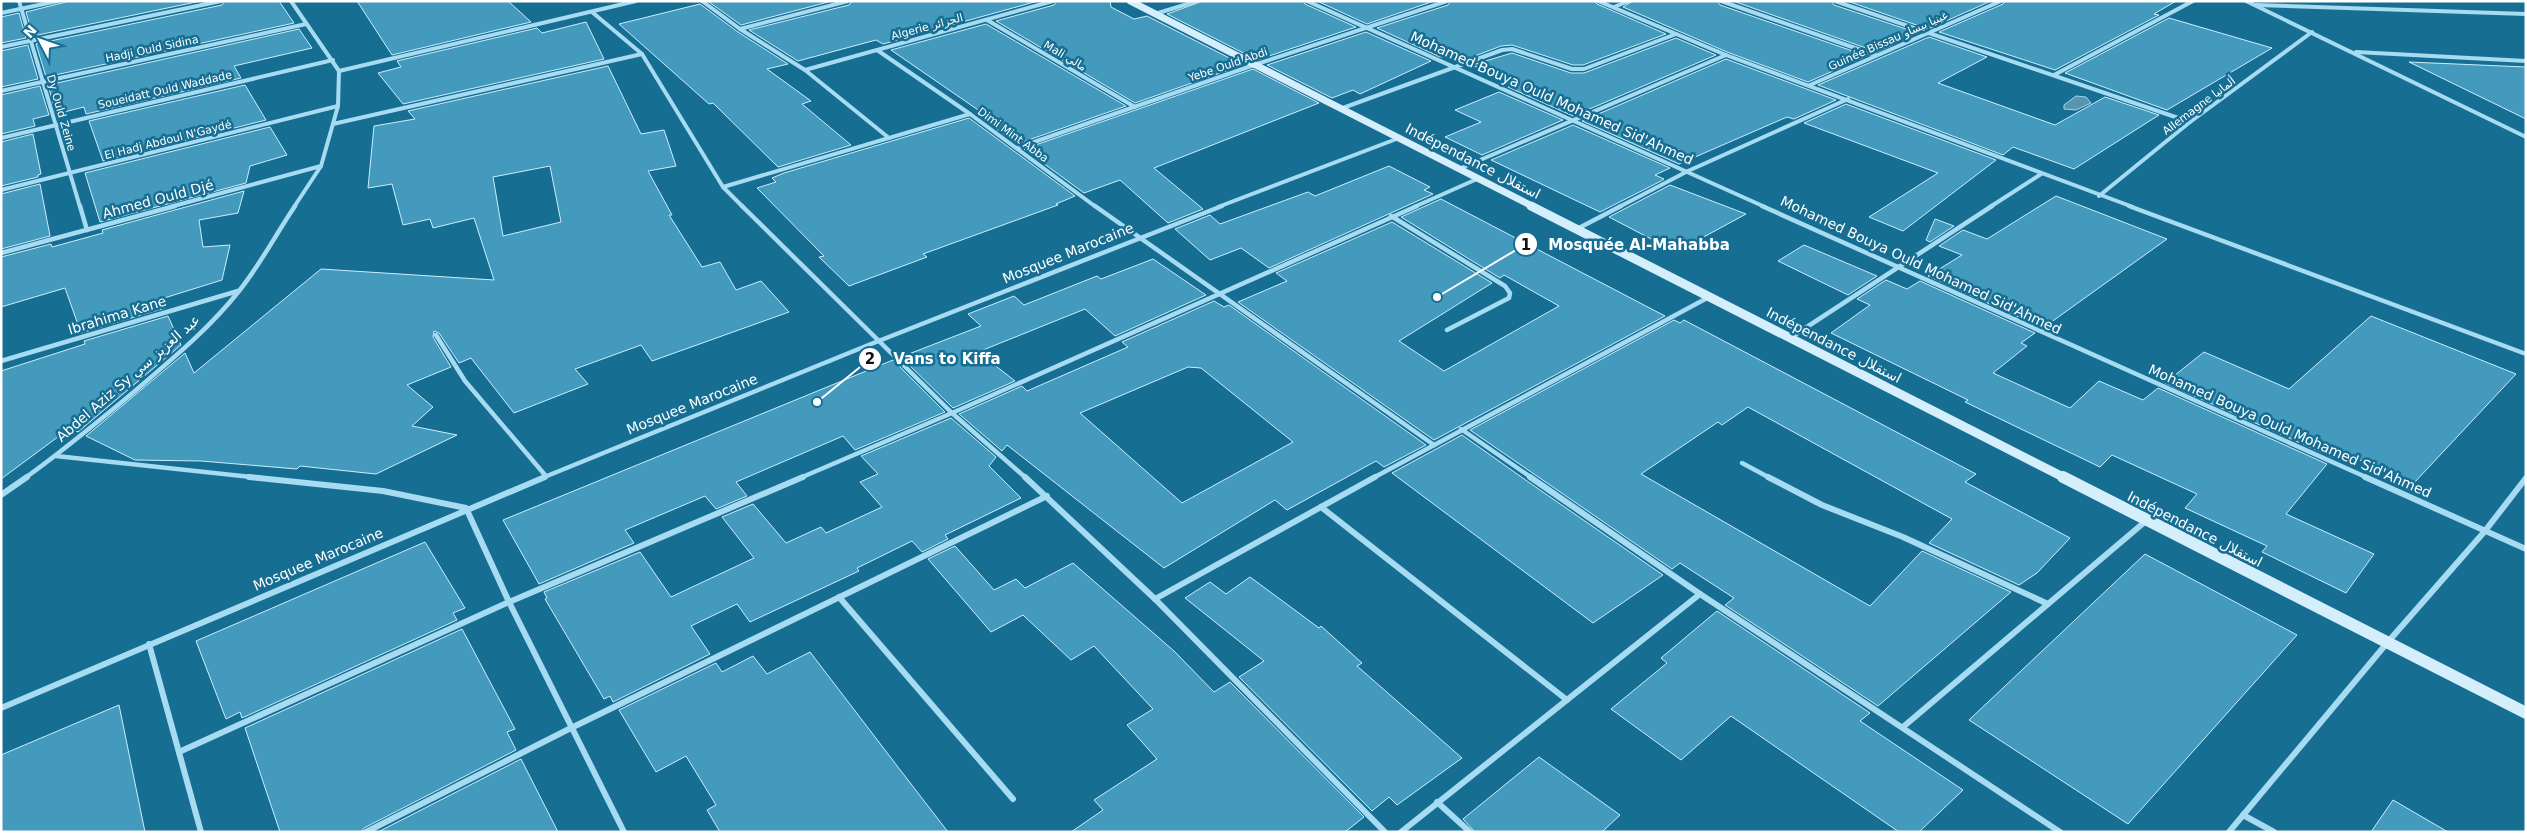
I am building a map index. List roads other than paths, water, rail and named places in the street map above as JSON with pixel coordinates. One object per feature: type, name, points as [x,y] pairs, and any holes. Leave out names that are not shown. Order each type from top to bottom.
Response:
[{"type":"street","name":"Dy Ould Zeine","points":[[19,1],[87,230]]},
{"type":"street","points":[[1,13],[58,1]]},
{"type":"street","points":[[1,47],[221,1]]},
{"type":"street","points":[[291,1],[339,71],[636,1]]},
{"type":"street","points":[[702,1],[740,29],[805,70],[889,138]]},
{"type":"street","points":[[740,29],[848,1]]},
{"type":"street","name":"Algerie الجزائر","points":[[805,70],[1053,1]]},
{"type":"street","name":"Indépendance استقلال","points":[[1130,1],[2526,714]]},
{"type":"street","points":[[1155,14],[1198,1]]},
{"type":"street","name":"Mohamed Bouya Ould Mohamed Sid'Ahmed","points":[[1306,1],[2526,549]]},
{"type":"street","name":"Yebe Ould Abdi","points":[[1017,148],[1254,65],[1447,1]]},
{"type":"street","points":[[1598,1],[1726,55],[2526,354]]},
{"type":"street","points":[[1614,7],[1629,1]]},
{"type":"street","points":[[1721,1],[1875,55]]},
{"type":"street","points":[[1835,1],[2190,122]]},
{"type":"street","name":"Guinée Bissau غينيا بيساو","points":[[1810,85],[2001,1]]},
{"type":"street","points":[[2054,75],[2193,1]]},
{"type":"street","points":[[2246,1],[2526,137]]},
{"type":"street","points":[[2254,4],[2526,14]]},
{"type":"street","points":[[592,12],[642,54],[723,187],[952,413],[1047,496],[1155,599],[1385,832]]},
{"type":"street","name":"Mali مالي","points":[[987,20],[1135,107]]},
{"type":"street","name":"Hadji Ould Sidina","points":[[1,91],[306,24]]},
{"type":"street","name":"Allemagne ألمانيا","points":[[2099,196],[2190,122],[2312,32]]},
{"type":"street","points":[[1340,109],[1453,67],[1512,49],[1572,68],[1584,69],[1677,34]]},
{"type":"street","name":"Dimi Mint Abba","points":[[877,50],[970,114],[1137,237],[1434,445]]},
{"type":"street","points":[[2353,52],[2526,61]]},
{"type":"street","points":[[333,124],[642,54]]},
{"type":"street","points":[[1458,169],[1726,55]]},
{"type":"street","name":"Soueidatt Ould Waddade","points":[[1,138],[333,60]]},
{"type":"street","name":"Abdel Aziz Sy عبد العزيز سي","points":[[1,495],[56,456],[179,352],[239,291],[321,166],[338,106],[339,71]]},
{"type":"street","points":[[1576,229],[1688,171],[1848,99]]},
{"type":"street","name":"El Hadj Abdoul N'Gaydé","points":[[1,190],[338,106]]},
{"type":"street","points":[[723,187],[970,114]]},
{"type":"street","name":"Mosquee Marocaine","points":[[1,708],[545,474],[1137,237],[1399,138]]},
{"type":"street","name":"Ahmed Ould Djé","points":[[1,253],[321,166]]},
{"type":"street","points":[[1789,338],[2041,174]]},
{"type":"street","points":[[179,752],[509,602],[952,413],[1477,178]]},
{"type":"street","points":[[1391,216],[1505,286],[1510,293],[1508,298],[1447,330]]},
{"type":"street","name":"Ibrahima Kane","points":[[1,361],[239,291]]},
{"type":"street","points":[[1155,599],[1461,429],[1709,297]]},
{"type":"street","points":[[436,335],[466,381],[545,474]]},
{"type":"street","points":[[1461,429],[1700,594],[2060,832]]},
{"type":"street","points":[[56,456],[383,491],[466,508],[509,602],[624,832]]},
{"type":"street","points":[[1742,463],[1822,504],[1903,537],[2048,604]]},
{"type":"street","points":[[2229,832],[2387,643],[2485,530],[2526,478]]},
{"type":"street","points":[[366,832],[571,728],[1047,496]]},
{"type":"street","points":[[1321,507],[1567,700]]},
{"type":"street","points":[[1903,727],[2147,520]]},
{"type":"street","points":[[1401,832],[1700,594]]},
{"type":"street","points":[[839,597],[1013,799]]},
{"type":"street","points":[[149,644],[202,832]]},
{"type":"street","points":[[1438,802],[1470,832]]},
{"type":"street","points":[[2243,814],[2274,832]]},
{"type":"water","points":[[2076,96],[2086,97],[2091,103],[2076,110],[2064,109],[2064,105]]},
{"type":"place","name":"Mosquée Al-Mahabba","points":[[1437,297]]},
{"type":"place","name":"Vans to Kiffa","points":[[817,402]]}]
